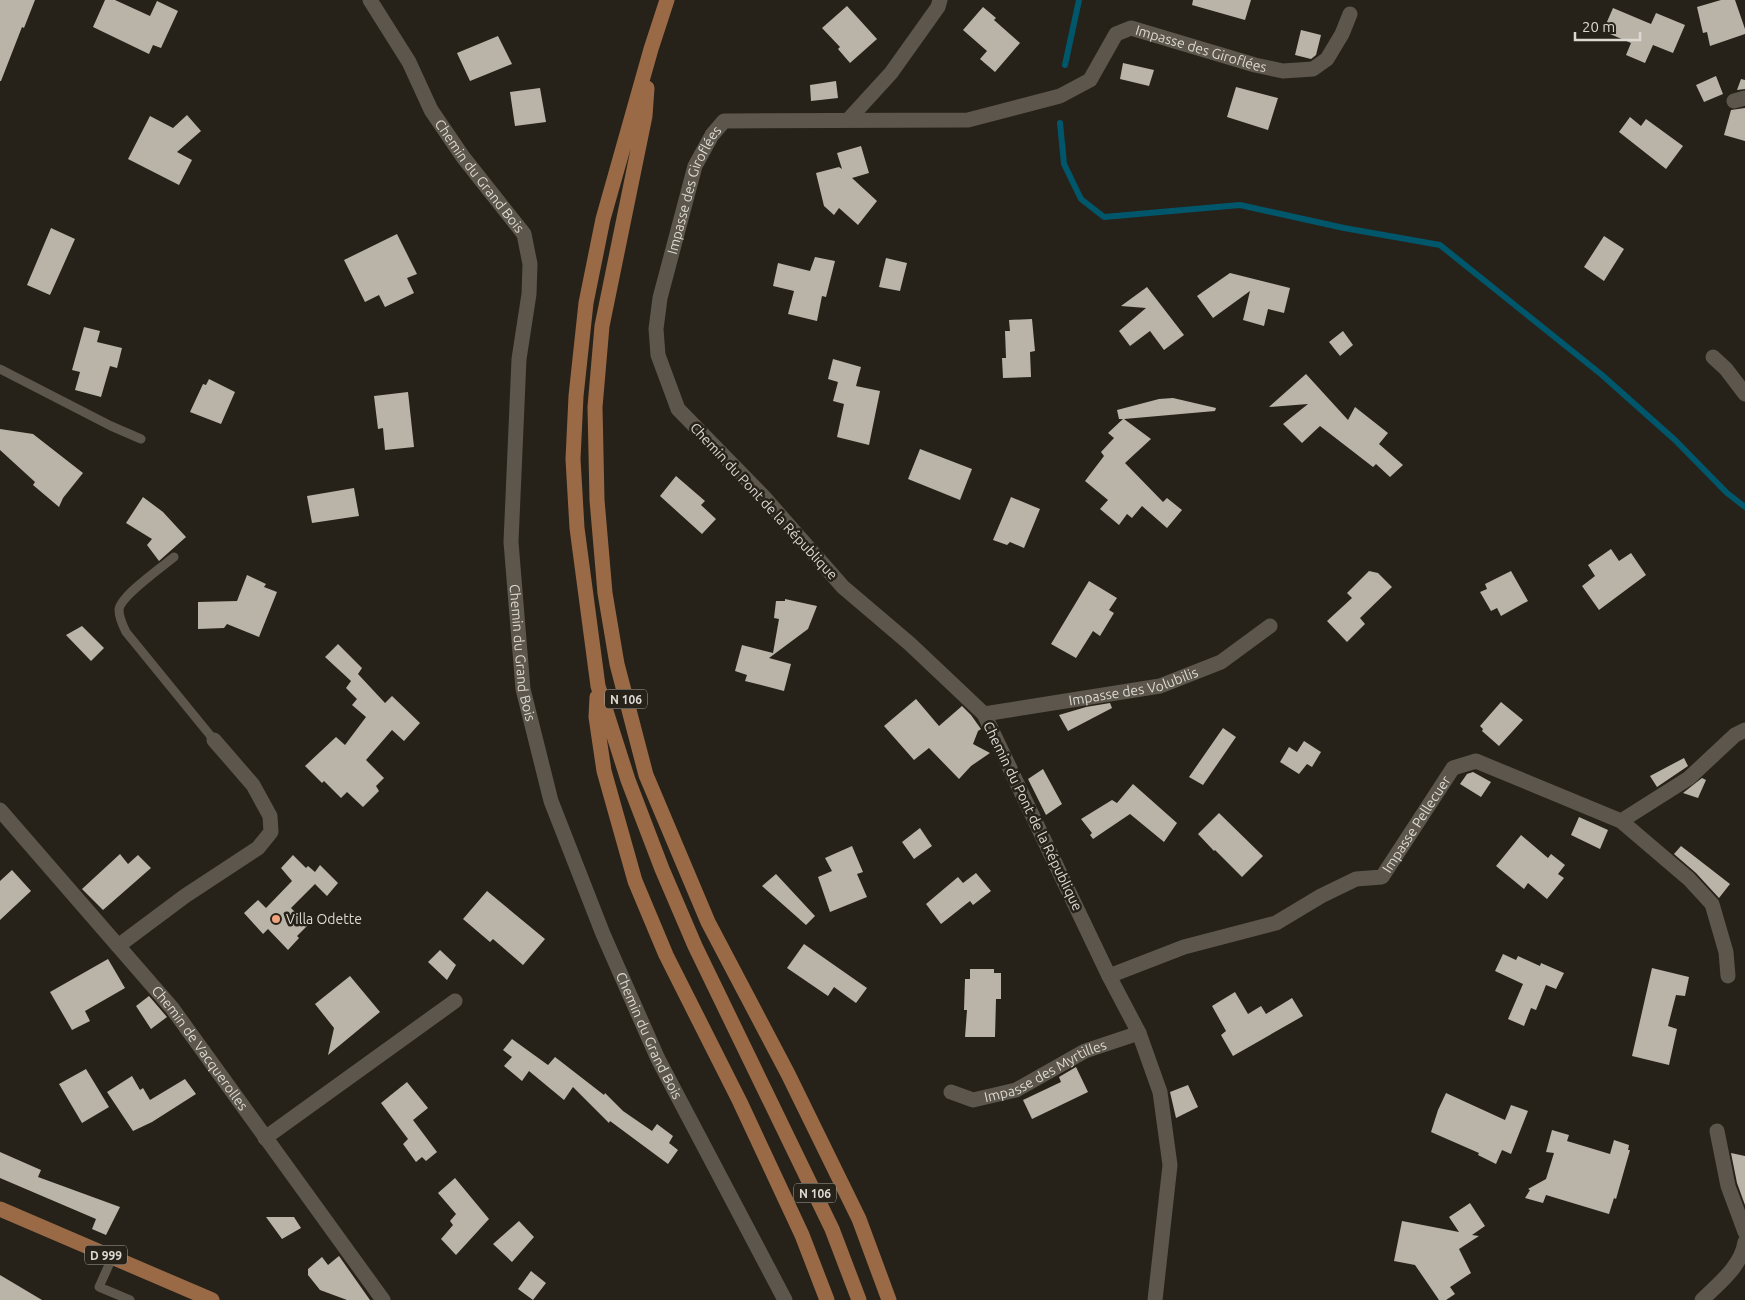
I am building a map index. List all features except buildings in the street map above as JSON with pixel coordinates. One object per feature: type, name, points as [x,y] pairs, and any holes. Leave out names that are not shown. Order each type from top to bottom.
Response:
[{"type":"main road","name":"N 106","points":[[667,0],[651,49],[603,219],[586,303],[576,396],[573,459],[577,528],[598,686],[628,780],[662,869],[700,955],[832,1229],[859,1300]]},
{"type":"main road","name":"N 106","points":[[651,49],[645,116],[602,326],[595,406],[597,500],[605,593],[617,664],[646,774],[708,922],[788,1074],[859,1219],[889,1300]]},
{"type":"main road","points":[[598,686],[596,717],[604,771],[635,881],[666,955],[740,1102],[802,1235],[827,1300]]},
{"type":"main road","name":"D 999","points":[[0,1209],[212,1300]]},
{"type":"street","name":"Chemin du Grand Bois","points":[[370,0],[409,62],[431,110],[463,157],[524,234],[530,264],[529,294],[519,359],[510,542],[525,699],[551,800],[603,934],[658,1059],[785,1300]]},
{"type":"street","points":[[848,120],[891,73],[938,7],[940,0]]},
{"type":"street","name":"Impasse des Giroflées","points":[[658,355],[656,329],[660,298],[695,166],[712,135],[724,121],[968,120],[1060,96],[1090,80],[1116,34],[1131,28],[1255,64],[1283,70],[1313,69],[1327,58],[1342,34],[1350,14]]},
{"type":"street","name":"Chemin du Pont de la République","points":[[658,355],[678,410],[763,496],[843,587],[910,644],[984,714],[1109,976],[1139,1032],[1160,1092],[1170,1165],[1155,1300]]},
{"type":"street","points":[[1713,357],[1726,369],[1745,394]]},
{"type":"street","name":"Impasse des Volubilis","points":[[984,714],[1160,686],[1221,662],[1270,626]]},
{"type":"street","points":[[1621,821],[1689,778],[1735,735],[1745,730]]},
{"type":"street","points":[[118,946],[185,896],[258,848],[271,832],[270,816],[253,785],[214,740]]},
{"type":"street","name":"Impasse Pellecuer","points":[[1109,976],[1184,947],[1276,923],[1321,896],[1356,880],[1382,876],[1452,768],[1476,761],[1621,821],[1689,879],[1712,904],[1726,952],[1728,976]]},
{"type":"street","name":"Chemin de Vacquerolles","points":[[0,810],[172,1008],[383,1300]]},
{"type":"street","points":[[265,1138],[455,1002]]},
{"type":"street","name":"Impasse des Myrtilles","points":[[951,1092],[973,1100],[1016,1090],[1084,1051],[1139,1032]]},
{"type":"street","points":[[1718,1131],[1728,1186],[1745,1232]]},
{"type":"street","points":[[1702,1300],[1733,1269],[1743,1253],[1745,1242]]},
{"type":"lane","points":[[0,369],[111,426],[141,439]]},
{"type":"lane","points":[[174,557],[124,598],[119,609],[121,623],[126,632],[214,740]]},
{"type":"lane","points":[[112,1258],[100,1287],[130,1300]]},
{"type":"waterway","points":[[1065,65],[1079,0]]},
{"type":"waterway","points":[[1060,123],[1064,164],[1081,199],[1104,217],[1240,205],[1344,228],[1440,245],[1602,375],[1675,440],[1727,493],[1745,507]]},
{"type":"place","name":"Villa Odette","points":[[276,919]]}]
